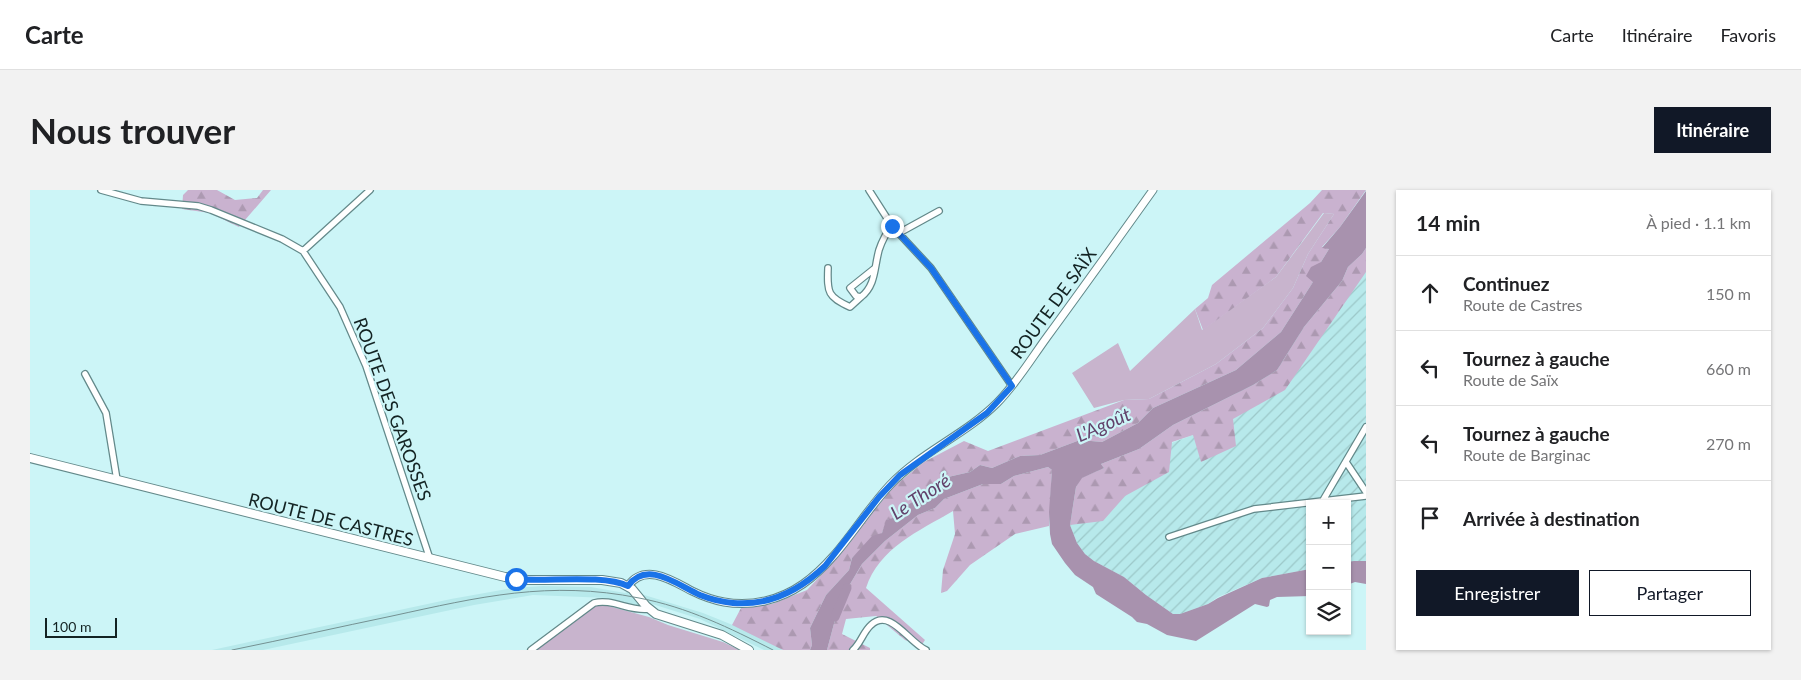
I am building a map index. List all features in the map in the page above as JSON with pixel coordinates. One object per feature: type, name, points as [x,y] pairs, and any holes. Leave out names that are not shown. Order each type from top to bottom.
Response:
[{"type":"main road","name":"ROUTE DE CASTRES","points":[[30,458],[516,579],[602,580],[628,586]]},
{"type":"main road","points":[[628,586],[649,609],[662,617],[722,635],[749,650]]},
{"type":"street","name":"ROUTE DES GAROSSES","points":[[101,190],[141,201],[198,206],[282,239],[302,251],[340,307],[366,366],[430,559]]},
{"type":"street","points":[[302,251],[370,190]]},
{"type":"street","points":[[869,190],[892,226],[931,268],[1012,386]]},
{"type":"street","name":"ROUTE DE SAÏX","points":[[628,586],[641,576],[657,575],[708,598],[724,602],[742,603],[774,599],[794,590],[825,566],[879,497],[900,475],[987,413],[1012,386],[1153,190]]},
{"type":"street","points":[[899,233],[939,211]]},
{"type":"street","points":[[828,268],[829,290],[834,299],[850,307],[868,292],[872,284],[879,249],[885,235],[892,226]]},
{"type":"street","points":[[861,298],[856,296],[850,288],[875,268]]},
{"type":"street","points":[[85,374],[106,414],[117,480]]},
{"type":"street","points":[[1323,500],[1366,427]]},
{"type":"street","points":[[1346,462],[1366,492]]},
{"type":"street","points":[[1337,500],[1366,496]]},
{"type":"street","points":[[1169,537],[1254,509],[1306,504]]},
{"type":"street","points":[[531,650],[594,603],[604,602],[634,609],[649,609]]},
{"type":"street","points":[[853,650],[859,644],[863,634],[871,624],[879,619],[892,623],[926,650]]},
{"type":"shaded area","points":[[1366,191],[1366,248],[1348,267],[1342,281],[1304,327],[1277,370],[1253,385],[1173,425],[1139,449],[1101,464],[1104,468],[1082,478],[1076,487],[1070,525],[1077,543],[1085,554],[1124,577],[1173,614],[1180,614],[1208,604],[1262,578],[1306,570],[1306,596],[1277,597],[1270,600],[1267,607],[1255,604],[1196,641],[1167,635],[1147,624],[1137,622],[1096,594],[1093,587],[1075,575],[1052,544],[1049,512],[1052,470],[1048,467],[1014,476],[1001,484],[983,484],[944,499],[935,508],[918,515],[885,541],[862,564],[840,601],[827,650],[810,650],[812,645],[810,628],[826,595],[849,570],[852,558],[872,536],[882,533],[886,520],[899,516],[902,509],[948,477],[970,472],[980,465],[992,468],[1020,456],[1040,455],[1080,440],[1102,442],[1138,423],[1153,408],[1236,370],[1281,332],[1313,282],[1306,276],[1311,267],[1321,262],[1329,249],[1322,248]]},
{"type":"shaded area","points":[[1324,213],[1334,214],[1308,254],[1293,288],[1263,328],[1216,364],[1149,399],[1124,400],[1094,408],[1072,373],[1118,343],[1130,371],[1195,309],[1202,330],[1276,277]]},
{"type":"shaded area","points":[[1366,267],[1366,561],[1351,562],[1351,500],[1306,500],[1306,570],[1262,578],[1218,597],[1208,604],[1180,614],[1173,614],[1124,577],[1085,554],[1077,543],[1070,525],[1070,516],[1098,470],[1193,435]]},
{"type":"shaded area","points":[[1351,561],[1366,561],[1366,584],[1355,582],[1351,584]]},
{"type":"shaded area","points":[[543,586],[591,587],[625,593],[629,591],[639,604],[635,607],[608,598],[533,595],[474,605],[263,650],[212,650],[451,599],[513,588]]},
{"type":"shaded area","points":[[641,594],[703,613],[745,630],[783,650],[764,650],[700,619],[646,602]]},
{"type":"shaded area","points":[[590,601],[649,617],[723,642],[740,650],[527,650]]},
{"type":"green space","points":[[188,190],[217,190],[235,200],[257,198],[263,190],[271,190],[239,227],[210,213],[182,209],[183,195]]},
{"type":"green space","points":[[1322,190],[1366,190],[1340,227],[1322,247],[1329,249],[1321,262],[1313,282],[1281,332],[1236,370],[1153,408],[1138,423],[1102,442],[1080,440],[1040,455],[1020,456],[992,468],[980,465],[970,472],[948,477],[902,509],[899,516],[887,520],[882,533],[852,558],[849,570],[826,595],[810,628],[812,645],[810,650],[783,650],[732,625],[741,608],[772,604],[807,590],[825,571],[893,487],[924,462],[964,441],[988,451],[1124,400],[1149,399],[1216,364],[1263,328],[1293,288],[1308,254],[1334,214],[1323,213],[1276,277],[1203,330],[1195,309],[1208,298],[1212,285],[1310,203]]},
{"type":"green space","points":[[1366,248],[1366,272],[1285,390],[1233,419],[1236,446],[1201,462],[1193,435],[1172,442],[1169,472],[1125,496],[1103,521],[1070,525],[1076,487],[1081,478],[1104,468],[1101,464],[1139,449],[1173,425],[1253,385],[1277,370],[1304,327],[1342,281],[1348,267]]},
{"type":"green space","points":[[1048,467],[1052,470],[1049,526],[1015,534],[970,565],[947,591],[941,593],[943,570],[955,534],[953,511],[902,542],[880,562],[866,588],[925,640],[921,646],[905,640],[876,616],[846,619],[842,634],[870,648],[870,650],[827,650],[840,601],[862,564],[885,541],[918,515],[935,508],[944,499],[983,484],[1001,484],[1014,476]]},
{"type":"waterway","name":"Le Thoré","points":[[835,617],[847,588]]},
{"type":"railway","points":[[232,650],[485,597],[545,591],[606,593],[657,602],[724,626],[773,650]]},
{"type":"route","points":[[516,579],[602,580],[628,586],[641,576],[652,574],[673,580],[702,596],[724,602],[753,603],[785,595],[817,574],[879,497],[900,475],[987,413],[1012,386],[931,268],[892,226]]},
{"type":"water label","name":"L'Agoût","points":[[1103,424]]}]
